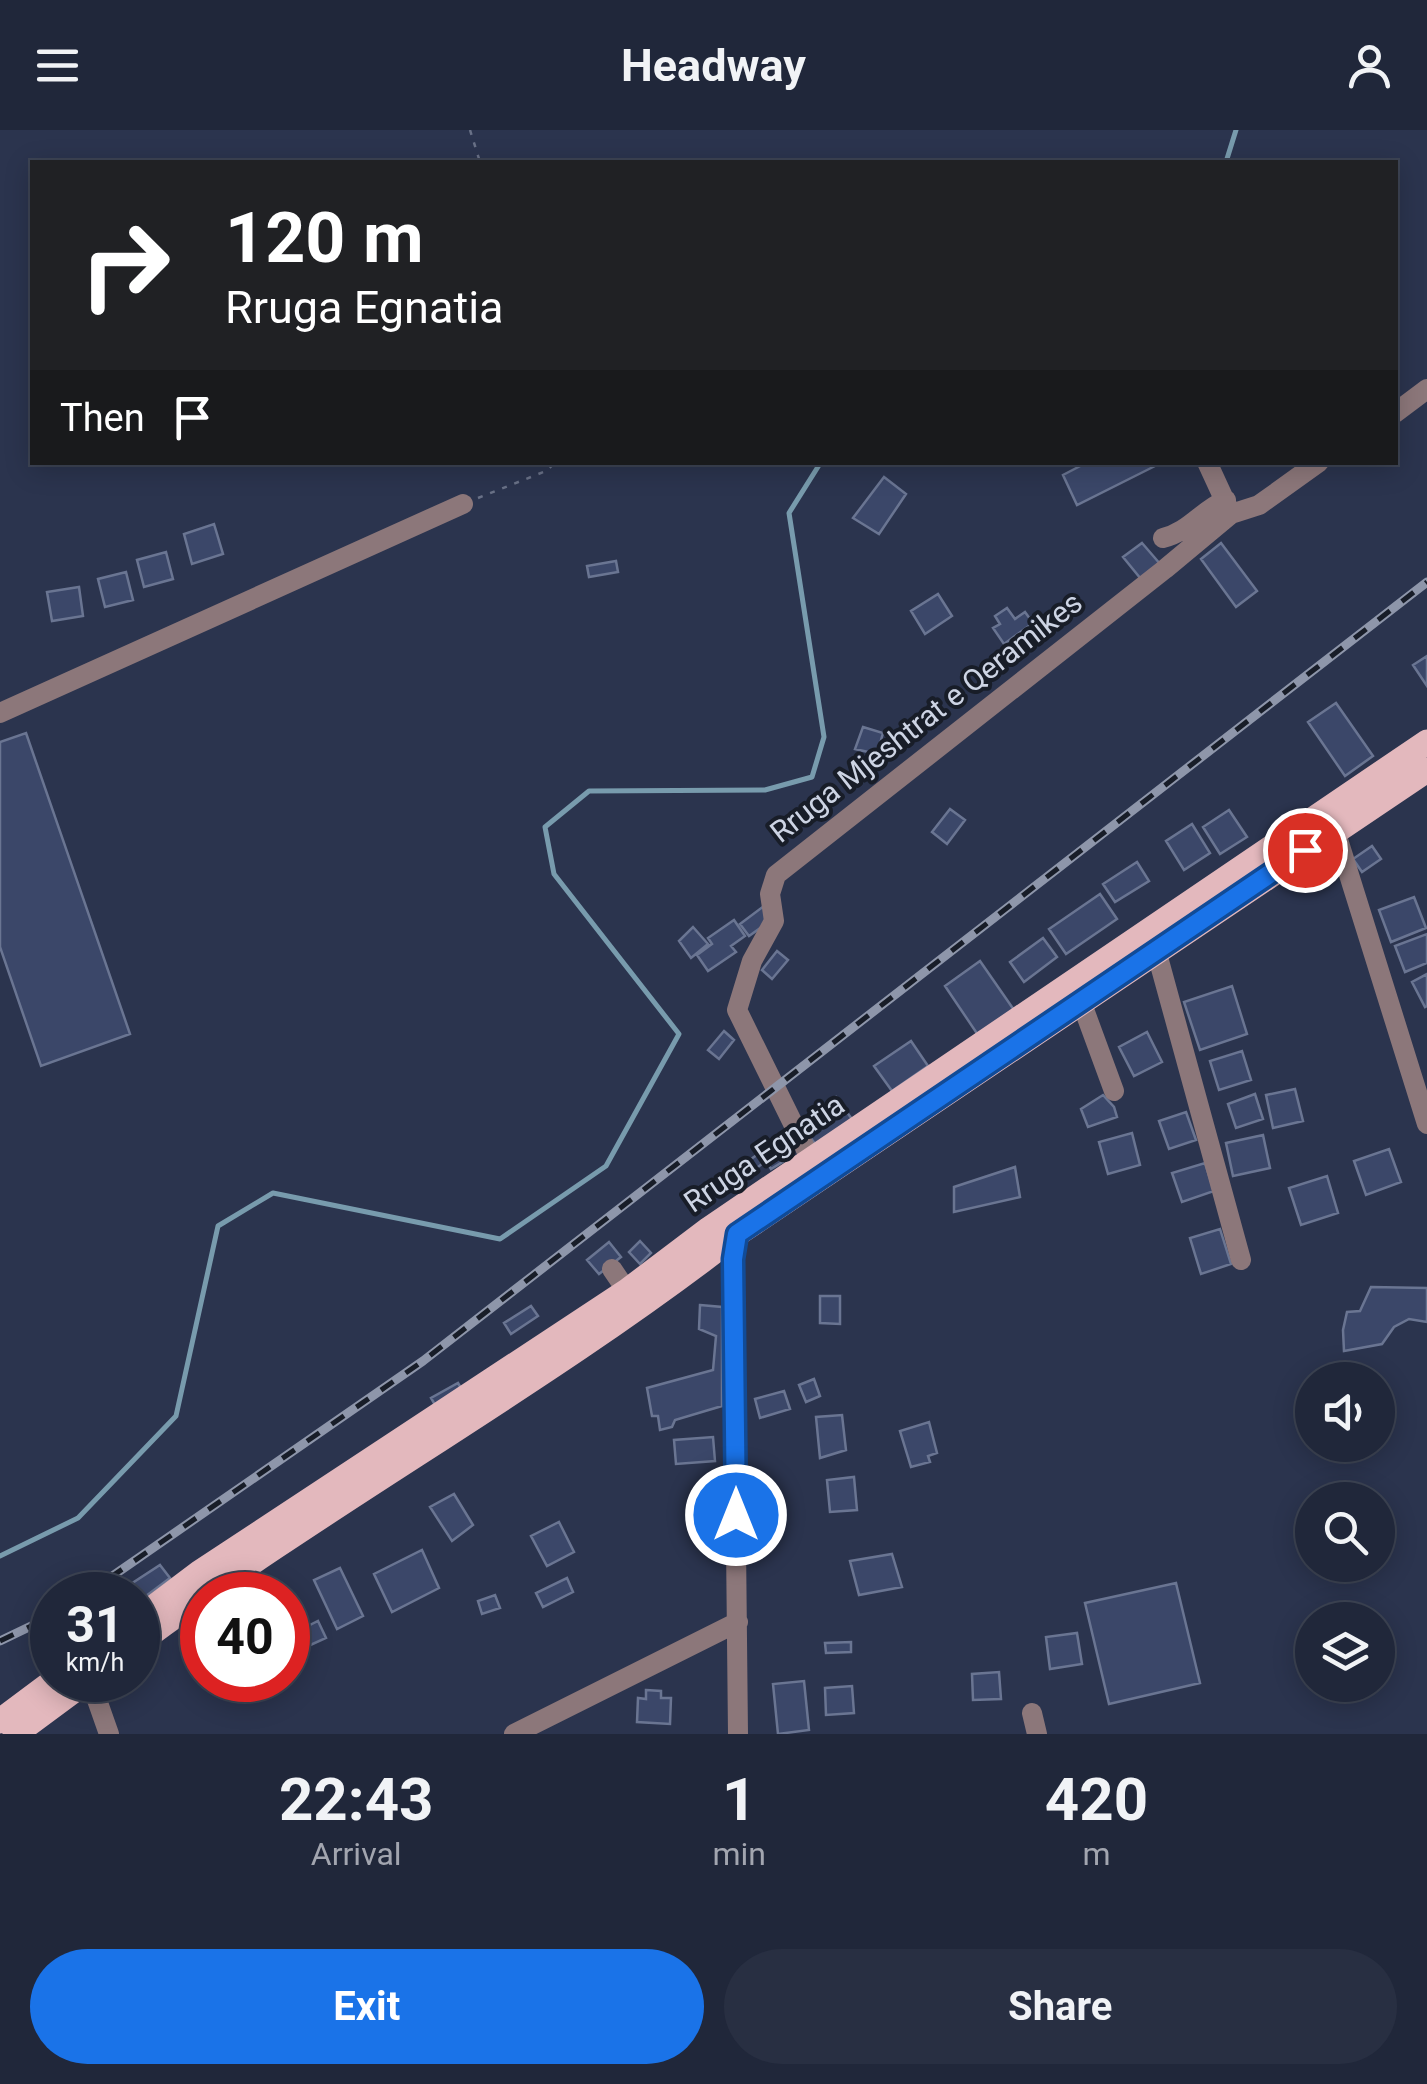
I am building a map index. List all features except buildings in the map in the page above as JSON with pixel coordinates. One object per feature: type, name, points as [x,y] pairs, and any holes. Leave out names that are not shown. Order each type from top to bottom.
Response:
[{"type":"main road","name":"Rruga Egnatia","points":[[160,1626],[210,1589],[640,1306],[811,1160],[1427,742]]},
{"type":"main road","name":"Rruga Egnatia","points":[[160,1602],[627,1291],[725,1237],[1082,1004],[1156,950],[1427,770]]},
{"type":"main road","points":[[0,1720],[30,1698]]},
{"type":"main road","points":[[15,1734],[59,1702]]},
{"type":"street","points":[[1398,411],[1427,389]]},
{"type":"street","points":[[1208,465],[1228,507]]},
{"type":"street","name":"Rruga Mjeshtrat e Qeramikes","points":[[811,1160],[737,1010],[752,961],[774,922],[770,901],[776,876],[1228,507],[1259,505],[1315,465]]},
{"type":"street","points":[[0,713],[462,504]]},
{"type":"street","points":[[1163,538],[1188,528],[1214,505],[1228,507]]},
{"type":"street","points":[[1335,830],[1427,1124]]},
{"type":"street","points":[[1156,950],[1242,1260]]},
{"type":"street","points":[[1082,1004],[1114,1091]]},
{"type":"street","points":[[725,1237],[738,1734]]},
{"type":"street","points":[[612,1270],[627,1291]]},
{"type":"street","points":[[514,1734],[738,1622]]},
{"type":"street","points":[[97,1702],[109,1734]]},
{"type":"path","points":[[470,130],[479,160]]},
{"type":"path","points":[[462,504],[552,465]]},
{"type":"waterway","points":[[1227,160],[1236,130]]},
{"type":"waterway","points":[[0,1556],[78,1518],[176,1416],[218,1226],[273,1193],[500,1239],[606,1166],[679,1034],[554,874],[545,827],[589,791],[765,790],[812,777],[824,737],[789,513],[819,465]]},
{"type":"railway","points":[[118,1572],[423,1361],[1427,582]]},
{"type":"railway","points":[[0,1641],[30,1627]]},
{"type":"route","points":[[736,1515],[733,1259],[737,1234],[1305,850]]}]
